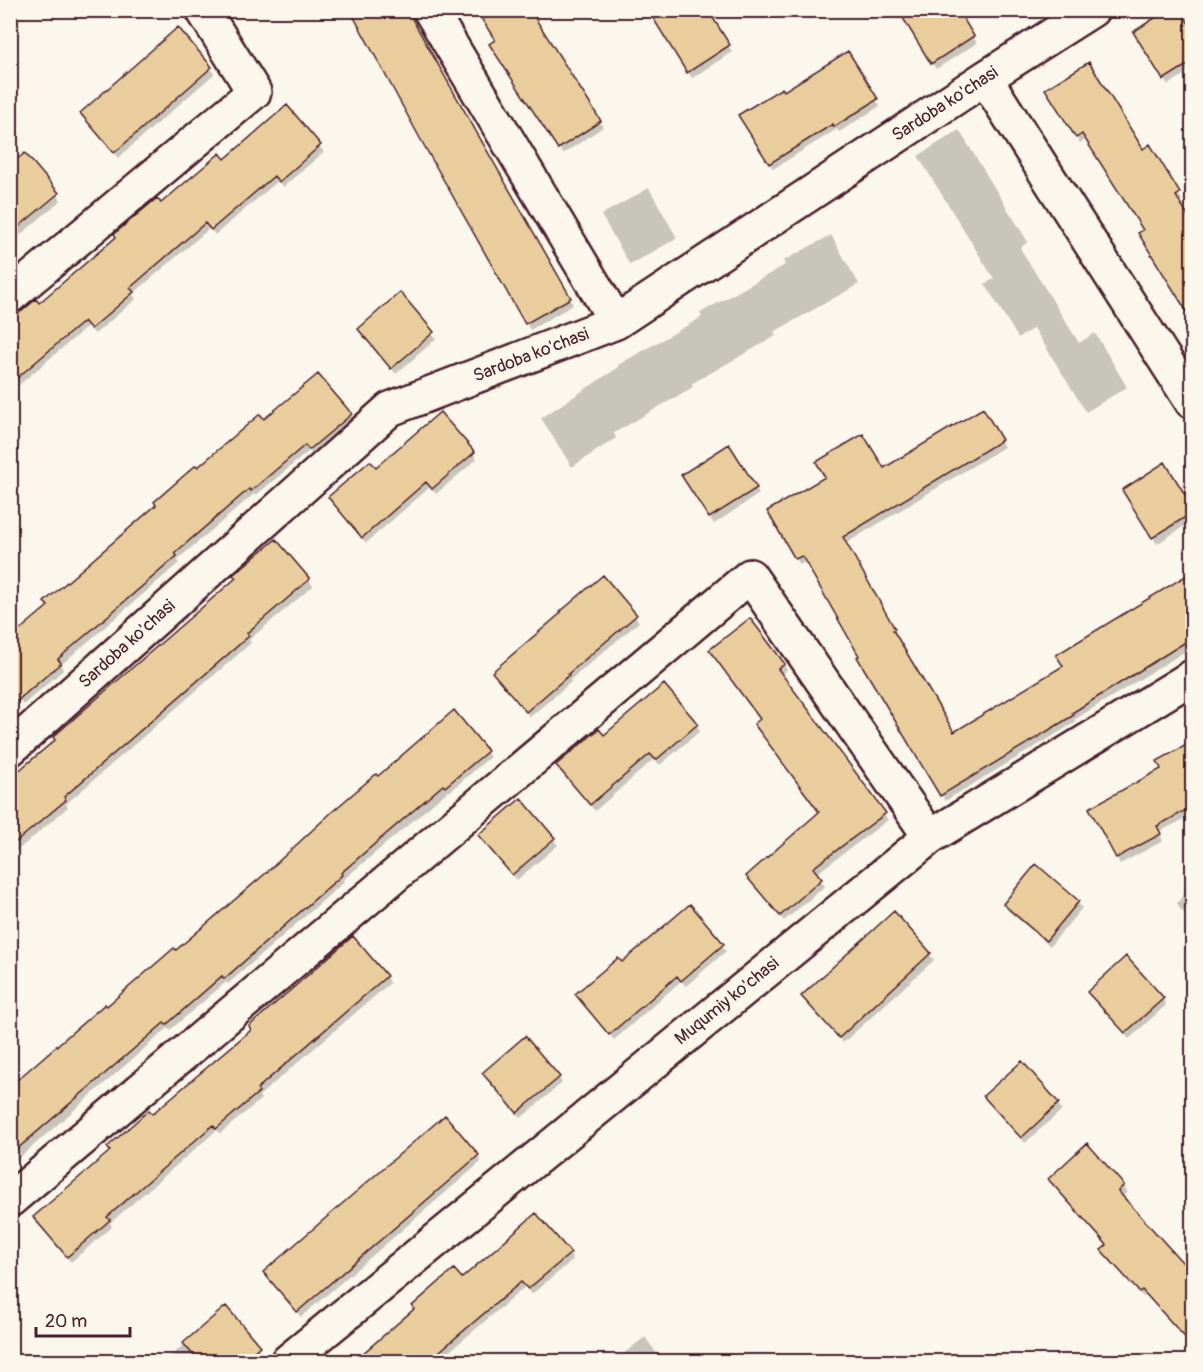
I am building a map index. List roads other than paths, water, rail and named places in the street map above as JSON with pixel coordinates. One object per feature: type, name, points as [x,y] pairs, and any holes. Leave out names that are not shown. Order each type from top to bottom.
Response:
[{"type":"street","points":[[10,296],[254,92],[203,10]]},
{"type":"street","points":[[430,10],[616,322]]},
{"type":"street","name":"Sardoba ko'chasi","points":[[10,748],[390,408],[616,322],[1092,10]]},
{"type":"street","points":[[985,78],[1192,402]]},
{"type":"street","points":[[10,1200],[750,576],[930,837]]},
{"type":"street","name":"Muqumiy ko'chasi","points":[[287,1362],[930,837],[1192,677]]}]
